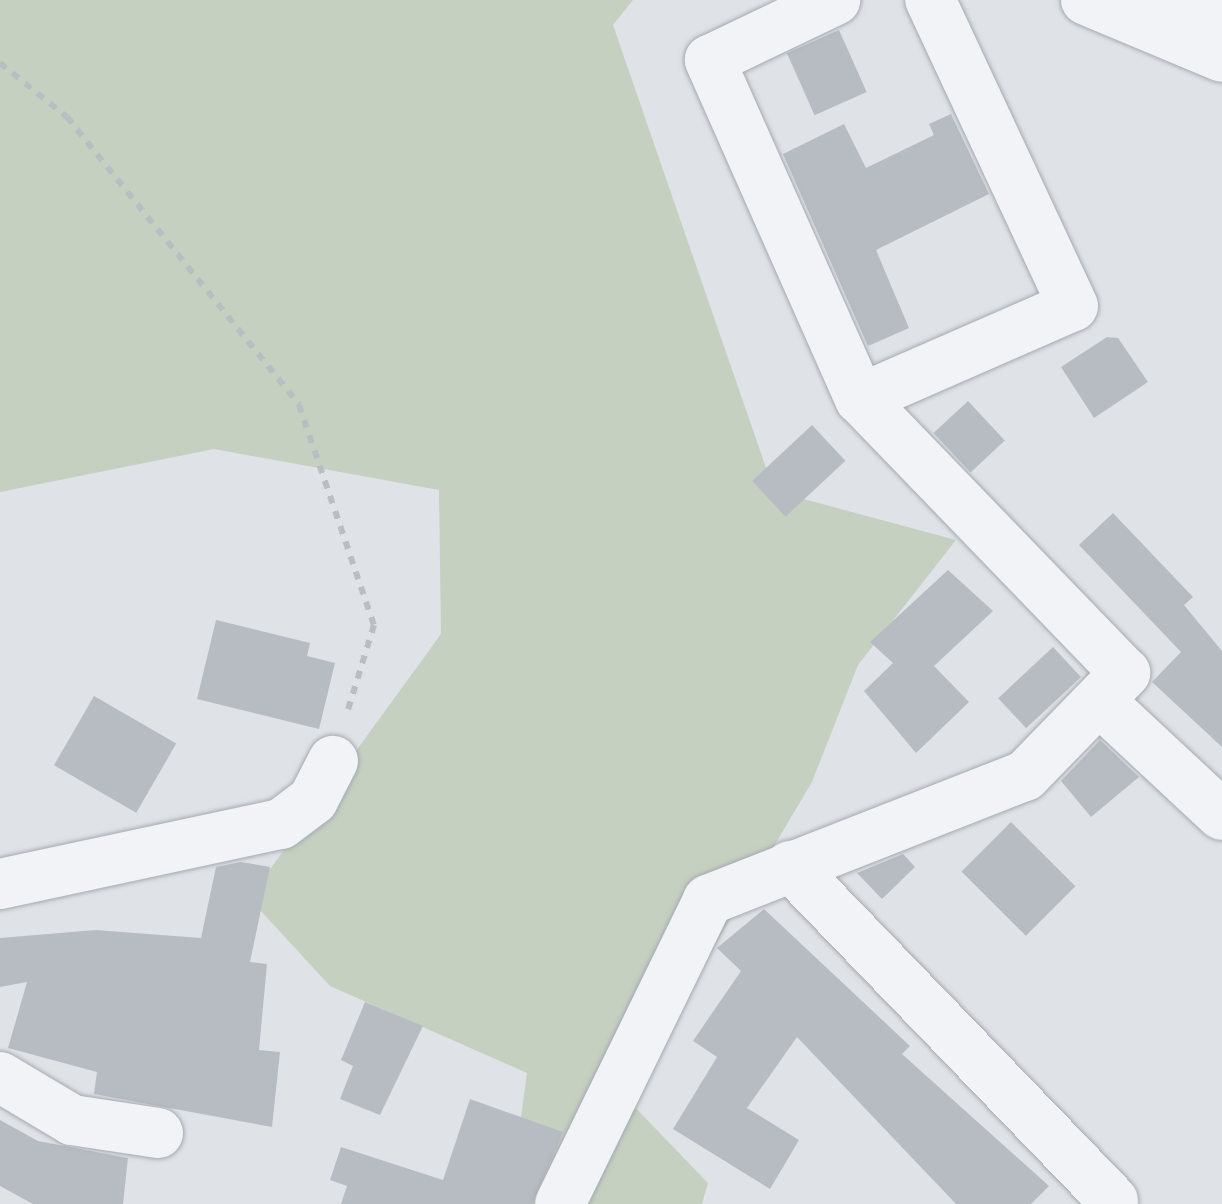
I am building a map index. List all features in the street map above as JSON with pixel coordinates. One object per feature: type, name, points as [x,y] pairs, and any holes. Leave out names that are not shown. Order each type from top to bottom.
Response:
[{"type":"street","points":[[560,1204],[708,900],[1025,776],[1104,705],[1125,673],[860,399],[710,60],[835,0]]},
{"type":"street","points":[[860,399],[1073,306],[930,0]]},
{"type":"street","points":[[1086,0],[1222,57]]},
{"type":"street","points":[[1150,0],[1222,28]]},
{"type":"street","points":[[1104,705],[1222,815]]},
{"type":"street","points":[[0,884],[281,824],[313,800],[333,761]]},
{"type":"street","points":[[790,866],[1113,1200]]},
{"type":"street","points":[[0,1077],[72,1120],[158,1134]]},
{"type":"path","points":[[0,63],[67,117],[299,405],[374,625],[333,761]]},
{"type":"green space","points":[[0,0],[633,0],[613,25],[774,491],[956,540],[858,665],[812,782],[625,1097],[708,1183],[702,1204],[509,1204],[527,1073],[330,986],[249,898],[441,634],[439,490],[214,449],[0,492]]},
{"type":"building","points":[[839,30],[867,92],[815,115],[787,53]]},
{"type":"building","points":[[951,114],[989,194],[876,250],[909,328],[868,346],[783,154],[844,124],[866,168],[934,135],[929,124]]},
{"type":"building","points":[[1107,337],[1118,338],[1148,382],[1094,418],[1061,367]]},
{"type":"building","points":[[968,401],[1005,440],[970,473],[934,433]]},
{"type":"building","points":[[812,425],[845,461],[785,517],[752,481]]},
{"type":"building","points":[[1113,513],[1193,597],[1184,605],[1222,651],[1222,747],[1152,682],[1181,652],[1079,545]]},
{"type":"building","points":[[948,570],[993,611],[934,666],[969,702],[916,753],[864,691],[893,663],[870,642]]},
{"type":"building","points":[[216,620],[310,643],[307,656],[335,663],[319,729],[197,699]]},
{"type":"building","points":[[1053,647],[1081,677],[1026,728],[998,698]]},
{"type":"building","points":[[94,696],[176,744],[136,813],[54,765]]},
{"type":"building","points":[[1100,740],[1139,777],[1091,817],[1061,781]]},
{"type":"building","points":[[1011,822],[1075,886],[1026,936],[962,871]]},
{"type":"building","points":[[903,854],[915,867],[882,899],[857,873]]},
{"type":"building","points":[[241,862],[270,867],[250,962],[267,964],[259,1050],[280,1052],[272,1127],[94,1094],[97,1072],[8,1048],[27,982],[0,987],[0,938],[96,930],[201,938],[216,867]]},
{"type":"building","points":[[764,909],[910,1046],[902,1054],[1049,1186],[1031,1204],[956,1204],[797,1037],[747,1108],[799,1140],[770,1189],[673,1129],[717,1057],[693,1041],[741,971],[717,948]]},
{"type":"building","points":[[365,1002],[423,1026],[380,1115],[340,1099],[353,1066],[341,1060]]},
{"type":"building","points":[[470,1099],[563,1132],[532,1204],[341,1204],[347,1186],[330,1180],[341,1147],[443,1180]]},
{"type":"building","points":[[0,1120],[38,1141],[128,1158],[123,1204],[33,1204],[0,1186]]}]
